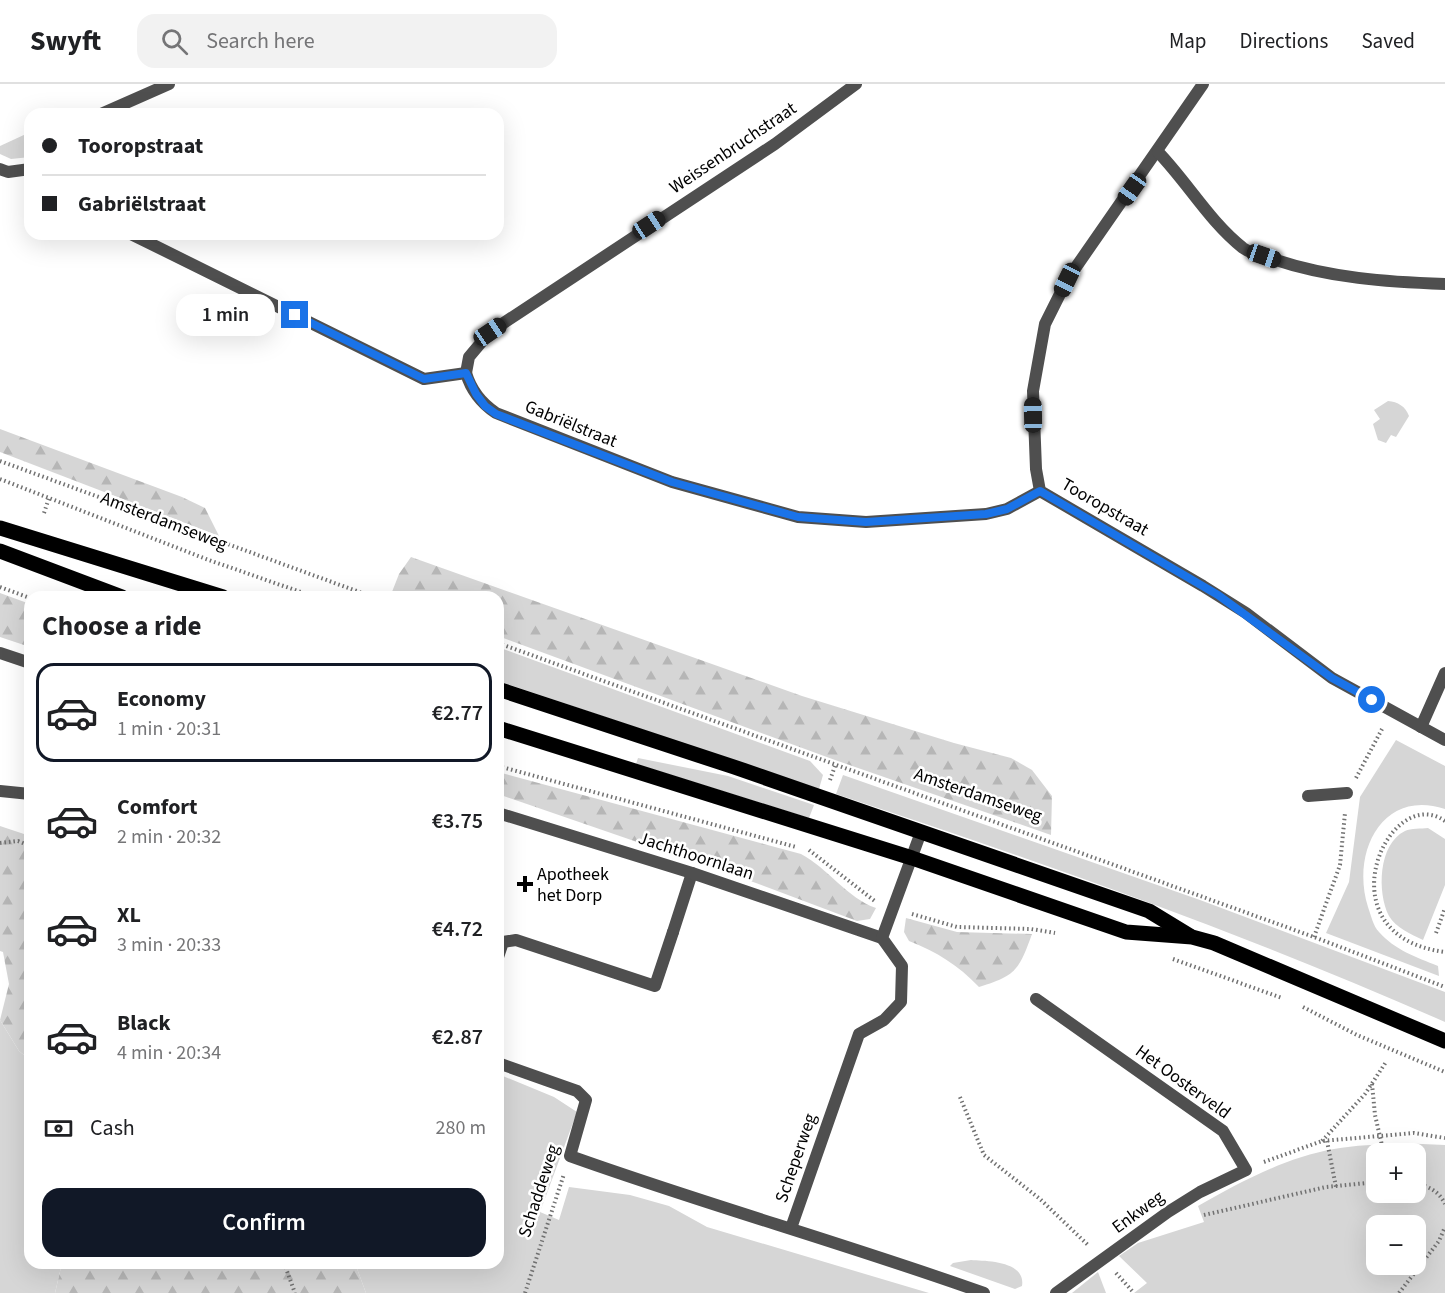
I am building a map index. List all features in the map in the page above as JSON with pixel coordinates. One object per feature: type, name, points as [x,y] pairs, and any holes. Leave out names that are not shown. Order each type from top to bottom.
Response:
[{"type":"main road","points":[[0,528],[204,591]]},
{"type":"main road","points":[[0,551],[106,591]]},
{"type":"main road","points":[[504,691],[734,766],[1149,911],[1192,937],[1360,1004],[1445,1041]]},
{"type":"main road","points":[[504,730],[912,858],[1126,932],[1192,937]]},
{"type":"street","points":[[115,108],[169,84]]},
{"type":"street","name":"Weissenbruchstraat","points":[[466,373],[469,357],[490,332],[775,144],[856,84]]},
{"type":"street","name":"Tooropstraat","points":[[1203,84],[1067,280],[1045,324],[1033,391],[1036,469],[1040,491],[1246,613],[1332,678],[1445,740]]},
{"type":"street","points":[[1158,152],[1183,178],[1206,213],[1245,249],[1303,269],[1387,282],[1445,284]]},
{"type":"street","points":[[0,169],[8,172],[24,170]]},
{"type":"street","points":[[143,240],[424,379],[466,373]]},
{"type":"street","name":"Gabriëlstraat","points":[[466,373],[476,394],[485,406],[496,414],[672,482],[798,517],[877,522],[986,514],[1007,509],[1040,491]]},
{"type":"street","points":[[0,653],[24,661]]},
{"type":"street","points":[[1421,727],[1445,673]]},
{"type":"street","points":[[0,791],[24,793]]},
{"type":"street","points":[[1308,796],[1347,793]]},
{"type":"street","name":"Jachthoornlaan","points":[[504,815],[692,873],[882,938]]},
{"type":"street","points":[[882,938],[895,908],[921,832]]},
{"type":"street","points":[[504,942],[516,940],[655,986],[692,873]]},
{"type":"street","name":"Scheperweg","points":[[570,1156],[645,1183],[791,1228],[859,1034],[884,1020],[901,1002],[902,966],[882,938]]},
{"type":"street","name":"Het Oosterveld","points":[[1036,999],[1222,1131],[1246,1170]]},
{"type":"street","name":"Schaddeweg","points":[[504,1065],[576,1091],[586,1100],[570,1156]]},
{"type":"street","name":"Enkweg","points":[[1056,1293],[1168,1212],[1200,1192],[1246,1170]]},
{"type":"street","points":[[791,1228],[984,1293]]},
{"type":"path","points":[[0,461],[357,591]]},
{"type":"path","name":"Amsterdamseweg","points":[[0,479],[206,559],[298,591]]},
{"type":"path","points":[[44,513],[50,498]]},
{"type":"path","points":[[0,587],[24,596]]},
{"type":"path","name":"Amsterdamseweg","points":[[504,645],[1314,937],[1445,987]]},
{"type":"path","points":[[1314,937],[1340,865],[1347,793],[1391,711]]},
{"type":"path","points":[[504,768],[808,849],[861,892],[895,908],[957,927],[1031,929],[1066,935]]},
{"type":"path","points":[[1445,821],[1427,815],[1412,818],[1397,826],[1382,845],[1374,868],[1374,892],[1383,918],[1392,931],[1411,945],[1445,952]]},
{"type":"path","points":[[0,843],[24,844]]},
{"type":"path","points":[[1436,933],[1445,908]]},
{"type":"path","points":[[1169,957],[1285,999]]},
{"type":"path","points":[[1296,1003],[1357,1035],[1445,1072]]},
{"type":"path","points":[[1324,1141],[1372,1083],[1386,1062]]},
{"type":"path","points":[[1372,1083],[1375,1115],[1382,1143]]},
{"type":"path","points":[[960,1096],[984,1155],[1040,1199],[1090,1247]]},
{"type":"path","points":[[1246,1170],[1324,1141],[1414,1133],[1445,1138]]},
{"type":"path","points":[[1324,1141],[1336,1186]]},
{"type":"path","name":"Schaddeweg","points":[[525,1293],[570,1156]]},
{"type":"path","points":[[1168,1212],[1199,1216],[1336,1186],[1366,1183]]},
{"type":"path","points":[[1426,1187],[1442,1196],[1445,1204]]},
{"type":"path","points":[[1398,1293],[1439,1241],[1445,1227]]},
{"type":"path","points":[[1111,1268],[1134,1293]]},
{"type":"path","points":[[286,1269],[295,1293]]},
{"type":"green space","points":[[24,135],[24,158],[11,159],[0,154],[0,146]]},
{"type":"green space","points":[[1388,401],[1401,405],[1409,416],[1396,437],[1391,435],[1386,443],[1378,440],[1373,424],[1380,419],[1374,410]]},
{"type":"green space","points":[[0,429],[182,497],[205,508],[219,536],[0,452]]},
{"type":"green space","points":[[411,557],[802,696],[954,743],[1011,758],[1032,770],[1052,796],[1051,835],[835,760],[504,638],[504,591],[392,591],[399,574]]},
{"type":"green space","points":[[0,593],[24,602],[24,645],[0,637]]},
{"type":"green space","points":[[504,649],[810,761],[823,775],[819,789],[504,683]]},
{"type":"green space","points":[[1396,740],[1445,766],[1445,809],[1423,805],[1404,808],[1388,817],[1376,830],[1368,847],[1364,866],[1364,887],[1371,917],[1379,932],[1399,948],[1438,966],[1439,976],[1326,933],[1349,882],[1360,797]]},
{"type":"green space","points":[[638,758],[728,776],[814,805],[809,818],[636,764]]},
{"type":"green space","points":[[504,774],[801,854],[856,897],[876,908],[870,919],[857,921],[756,883],[504,796]]},
{"type":"green space","points":[[843,775],[1200,900],[1445,992],[1445,1022],[1295,959],[1143,900],[836,794]]},
{"type":"green space","points":[[0,826],[24,834],[24,1055],[19,1051],[0,1020],[9,984],[3,952],[0,951]]},
{"type":"green space","points":[[1428,828],[1445,839],[1445,885],[1423,940],[1404,930],[1389,916],[1383,895],[1382,870],[1389,847],[1396,837],[1407,830]]},
{"type":"green space","points":[[906,918],[957,932],[1032,934],[1019,964],[1009,975],[979,987],[947,960],[909,941],[904,932]]},
{"type":"green space","points":[[0,1020],[19,1051],[24,1055],[24,1269],[61,1269],[55,1293],[0,1293]]},
{"type":"green space","points":[[504,1076],[554,1097],[577,1112],[540,1212],[559,1220],[569,1187],[630,1195],[669,1206],[707,1227],[929,1293],[366,1293],[357,1269],[504,1269]]},
{"type":"green space","points":[[1426,1144],[1445,1145],[1445,1293],[1134,1293],[1147,1283],[1119,1256],[1138,1243],[1204,1222],[1198,1206],[1281,1164],[1316,1153],[1366,1145],[1366,1203],[1426,1203]]},
{"type":"green space","points":[[971,1260],[995,1262],[1012,1267],[1022,1278],[1022,1286],[1015,1289],[950,1266],[953,1263]]},
{"type":"green space","points":[[61,1269],[357,1269],[366,1293],[55,1293]]},
{"type":"green space","points":[[1098,1272],[1106,1293],[1072,1293]]},
{"type":"place","name":"Apotheek het Dorp","points":[[525,884]]},
{"type":"route","points":[[295,315],[424,379],[431,380],[466,373],[476,394],[485,406],[496,414],[672,482],[798,517],[848,522],[887,522],[986,514],[1007,509],[1040,491],[1218,595],[1282,639],[1332,678],[1372,700]]}]
